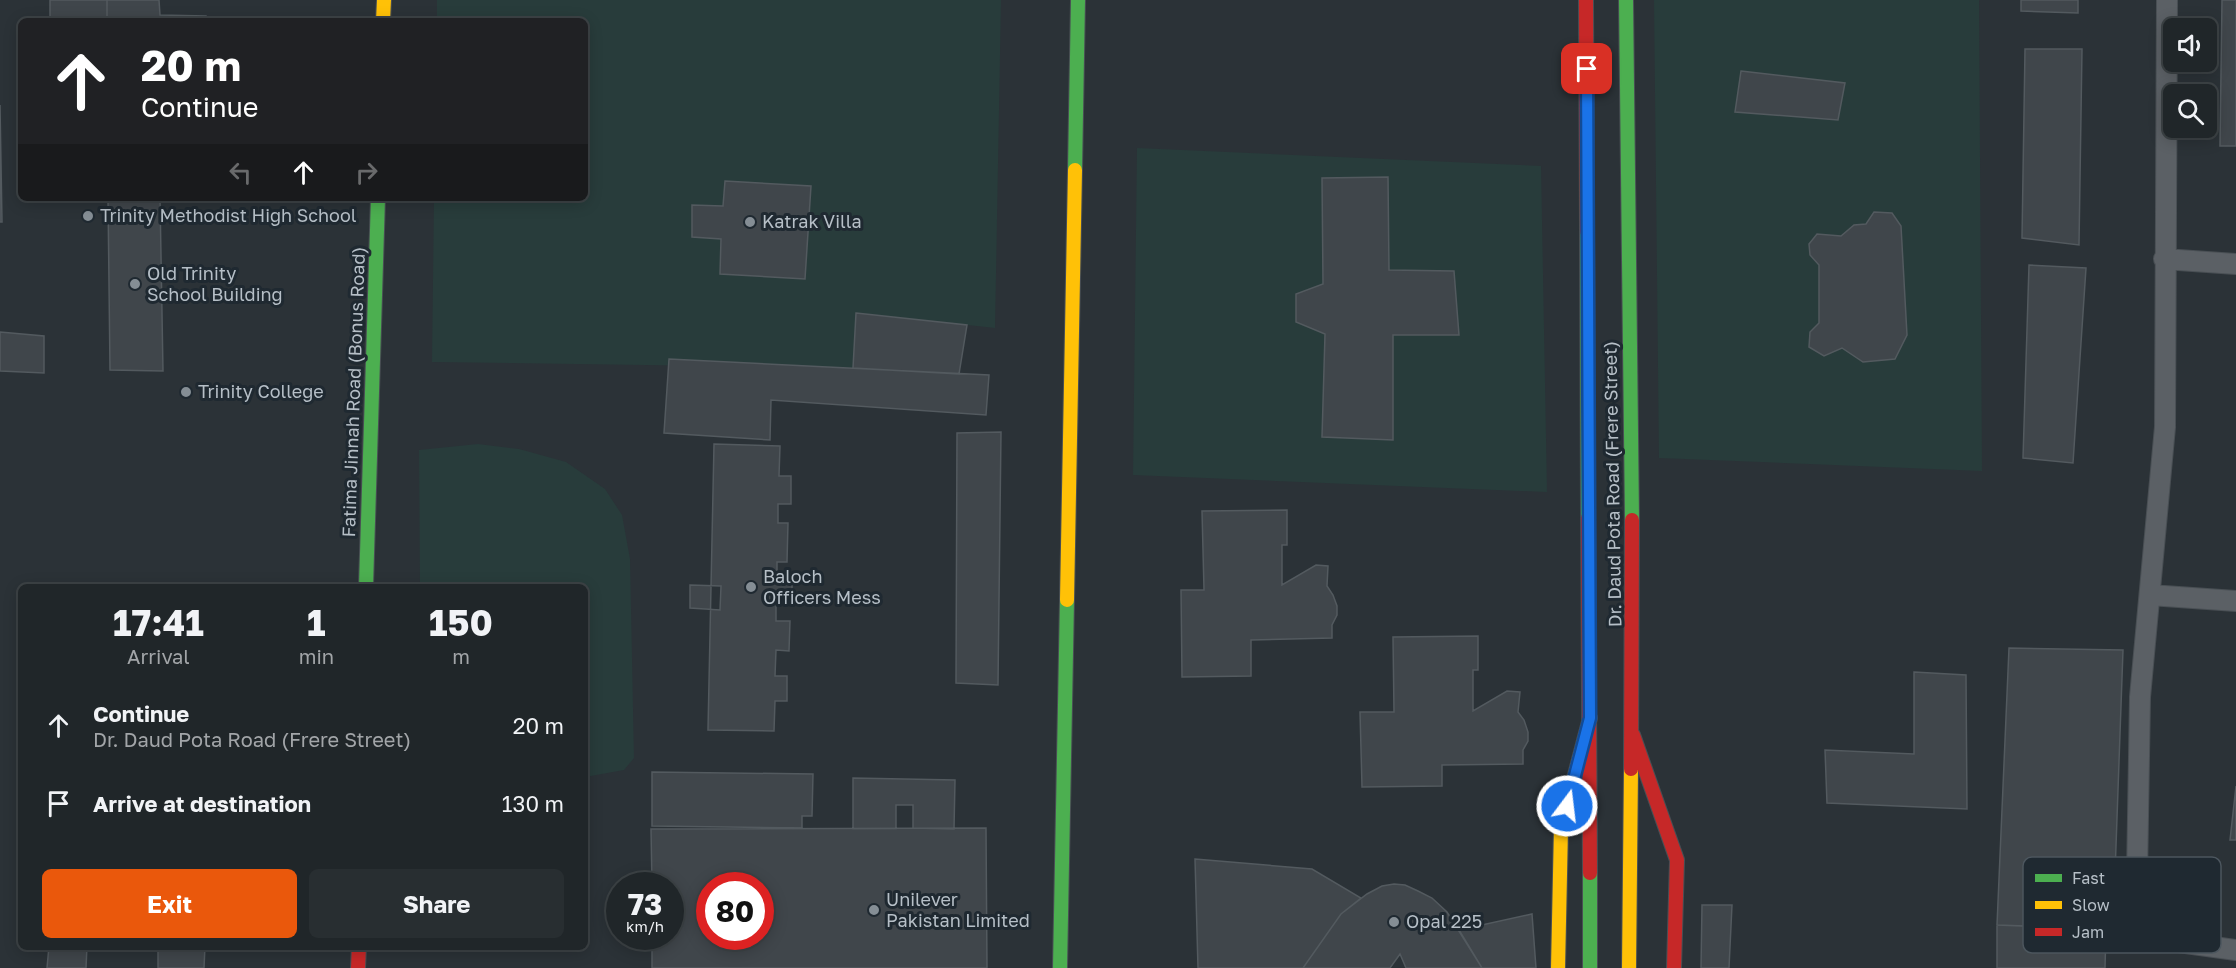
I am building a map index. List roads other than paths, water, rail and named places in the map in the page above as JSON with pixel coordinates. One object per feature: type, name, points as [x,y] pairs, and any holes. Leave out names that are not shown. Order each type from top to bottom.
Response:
[{"type":"main road","points":[[383,18],[384,0]]},
{"type":"main road","points":[[1060,968],[1078,0]]},
{"type":"main road","name":"Dr. Daud Pota Road (Frere Street)","points":[[1586,0],[1590,968]]},
{"type":"main road","name":"Dr. Daud Pota Road (Frere Street)","points":[[1626,0],[1633,735],[1629,968]]},
{"type":"main road","name":"Fatima Jinnah Road (Bonus Road)","points":[[366,584],[378,201]]},
{"type":"main road","points":[[1558,968],[1561,828],[1590,718]]},
{"type":"main road","points":[[1633,735],[1677,860],[1674,968]]},
{"type":"main road","points":[[358,968],[359,950]]},
{"type":"lane","points":[[2137,857],[2140,697],[2164,427],[2167,0]]},
{"type":"lane","points":[[2164,259],[2236,264]]},
{"type":"lane","points":[[2150,595],[2236,601]]},
{"type":"lane","points":[[2221,948],[2236,950]]},
{"type":"place","name":"Trinity Methodist High School","points":[[88,216]]},
{"type":"place","name":"Katrak Villa","points":[[750,222]]},
{"type":"place","name":"Old Trinity School Building","points":[[135,284]]},
{"type":"place","name":"Trinity College","points":[[186,392]]},
{"type":"place","name":"Baloch Officers Mess","points":[[751,587]]},
{"type":"place","name":"Unilever Pakistan Limited","points":[[874,910]]},
{"type":"place","name":"Opal 225","points":[[1394,922]]}]
